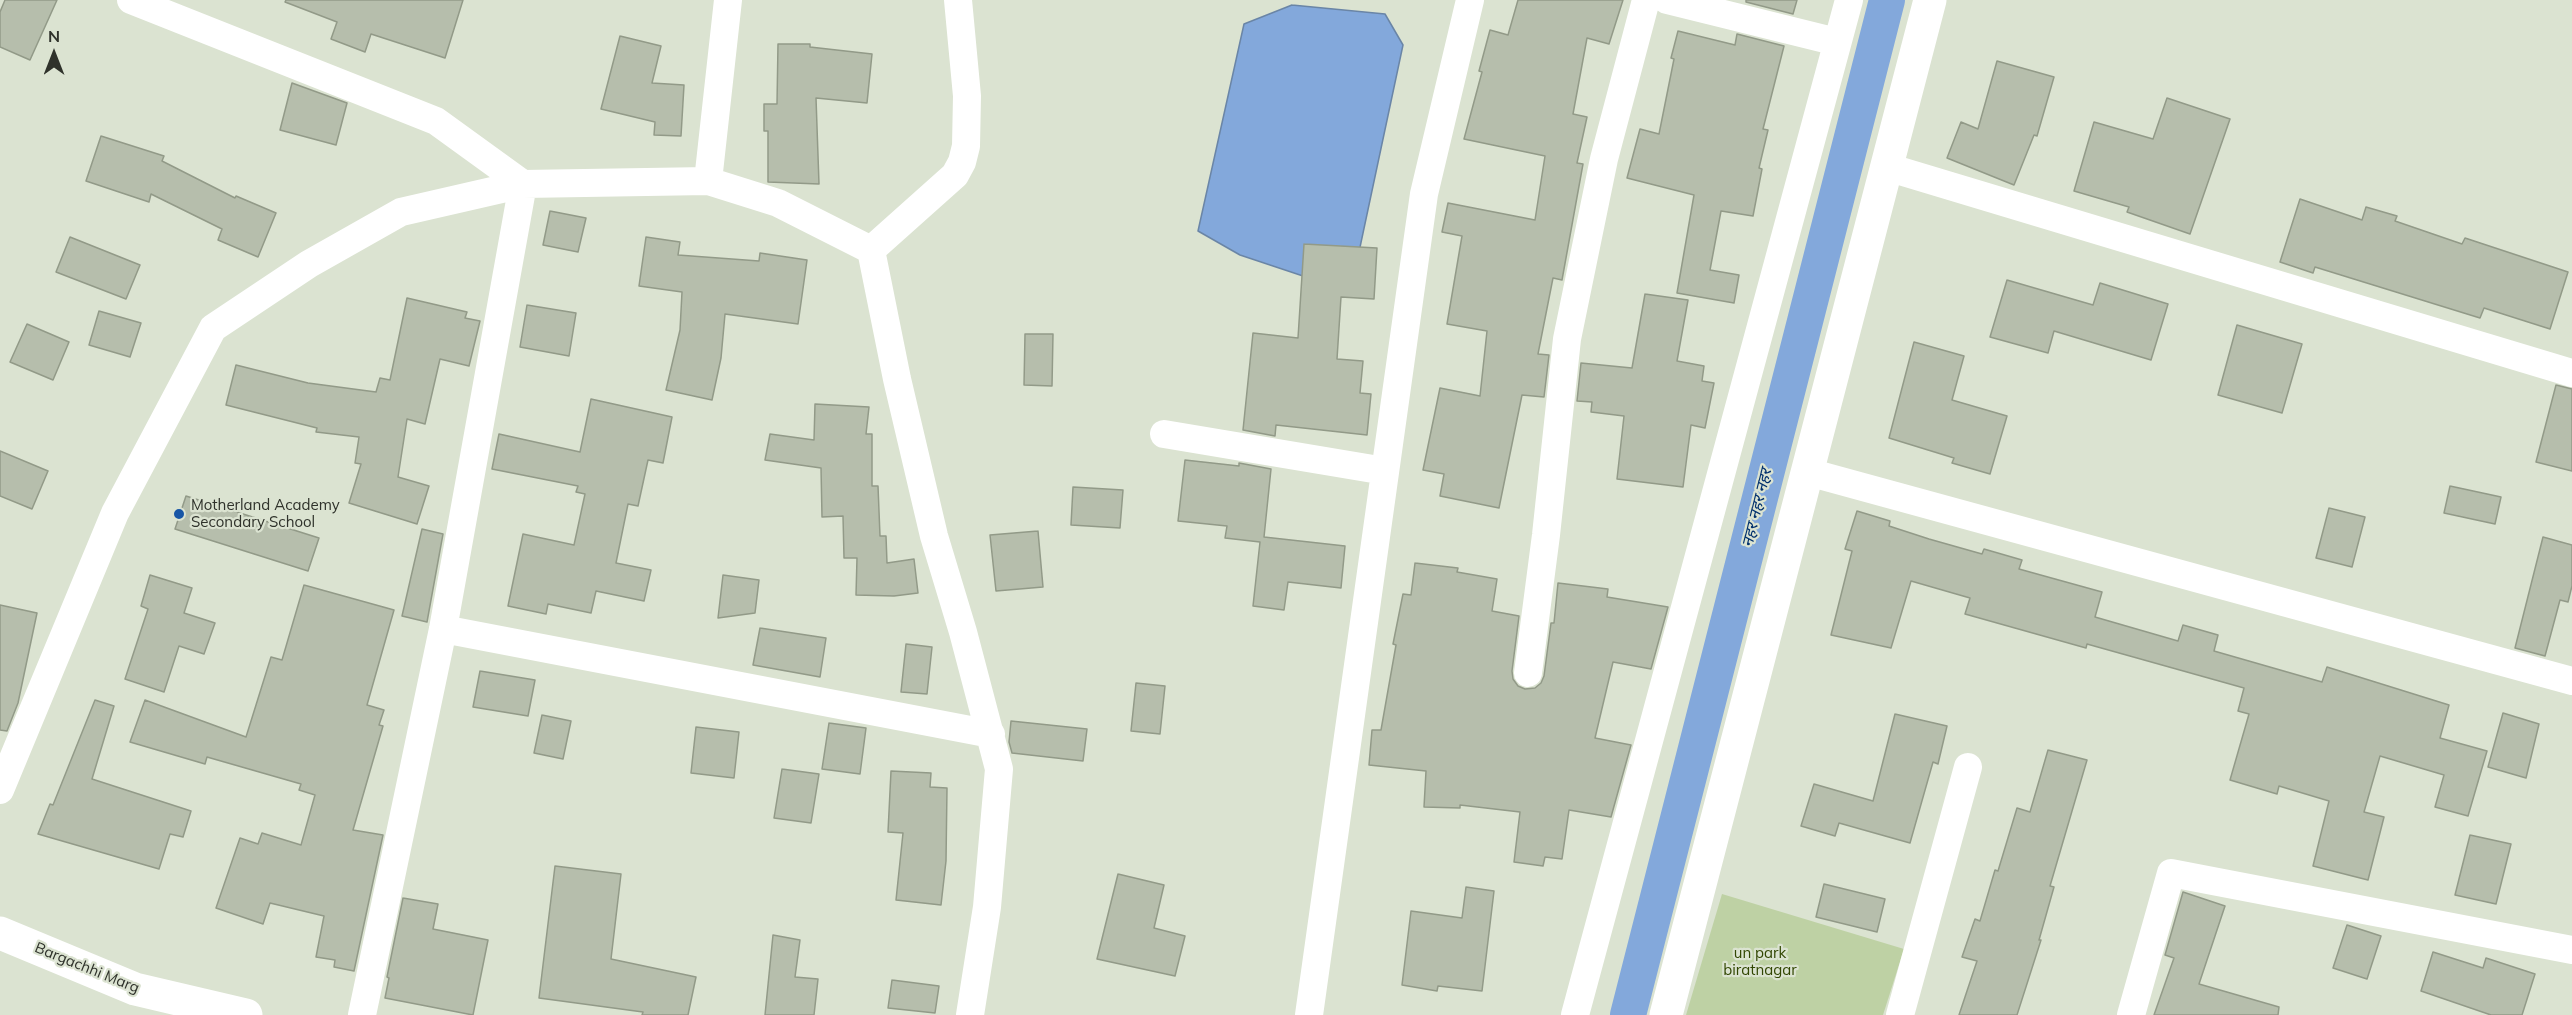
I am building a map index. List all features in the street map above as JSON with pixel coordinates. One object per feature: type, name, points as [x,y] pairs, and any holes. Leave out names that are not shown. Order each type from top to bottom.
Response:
[{"type":"main road","points":[[1666,1015],[1930,0]]},
{"type":"main road","name":"Bargachhi Marg","points":[[0,933],[135,989],[246,1015]]},
{"type":"street","points":[[131,0],[436,121],[523,184]]},
{"type":"street","points":[[708,181],[728,0]]},
{"type":"street","points":[[871,250],[955,175],[962,162],[966,146],[967,96],[958,0]]},
{"type":"street","points":[[1309,1015],[1424,194],[1470,0]]},
{"type":"street","points":[[1528,673],[1546,535],[1567,339],[1604,159],[1646,0]]},
{"type":"street","points":[[1667,0],[1837,42]]},
{"type":"street","points":[[1575,1015],[1849,0]]},
{"type":"street","points":[[1887,167],[2572,374]]},
{"type":"street","points":[[0,790],[115,513],[213,328],[309,264],[401,212],[523,184],[708,181],[778,203],[871,250]]},
{"type":"street","points":[[362,1015],[443,629],[523,184]]},
{"type":"street","points":[[871,250],[897,379],[933,536],[991,734],[999,769],[987,907],[970,1015]]},
{"type":"street","points":[[1164,434],[1385,471]]},
{"type":"street","points":[[1808,472],[2572,681]]},
{"type":"street","points":[[443,629],[991,734]]},
{"type":"street","points":[[1900,1015],[1968,766]]},
{"type":"street","points":[[2131,1015],[2171,873],[2572,950]]},
{"type":"green space","name":"un park biratnagar","points":[[1722,894],[1904,949],[1883,1015],[1686,1015]]},
{"type":"water","points":[[1292,5],[1385,14],[1403,45],[1356,266],[1321,282],[1240,255],[1198,231],[1244,24]]},
{"type":"building","points":[[5,0],[57,0],[30,60],[0,47],[0,12]]},
{"type":"building","points":[[286,0],[463,0],[445,58],[371,34],[365,52],[331,39],[337,22],[285,2]]},
{"type":"building","points":[[1518,0],[1623,0],[1609,44],[1587,38],[1573,114],[1587,117],[1577,163],[1583,164],[1562,280],[1553,278],[1538,354],[1549,355],[1544,397],[1522,395],[1499,508],[1440,496],[1444,474],[1423,470],[1440,388],[1480,396],[1487,331],[1447,324],[1462,236],[1442,232],[1448,203],[1535,220],[1545,156],[1464,139],[1482,72],[1479,71],[1490,30],[1508,35]]},
{"type":"building","points":[[1746,0],[1797,0],[1793,14],[1746,2]]},
{"type":"building","points":[[1678,31],[1735,45],[1737,34],[1784,46],[1763,129],[1768,130],[1759,168],[1762,169],[1753,216],[1721,211],[1710,270],[1739,275],[1734,303],[1677,293],[1694,195],[1627,178],[1640,129],[1659,134],[1674,59],[1671,58]]},
{"type":"building","points":[[620,36],[661,46],[652,83],[684,85],[681,136],[654,135],[655,122],[601,109]]},
{"type":"building","points":[[778,44],[810,44],[810,47],[872,54],[867,103],[816,98],[819,184],[768,182],[768,131],[764,131],[764,104],[777,104]]},
{"type":"building","points":[[1997,61],[2054,77],[2037,136],[2034,135],[2014,185],[1947,158],[1961,122],[1978,129]]},
{"type":"building","points":[[292,83],[347,103],[336,145],[280,130]]},
{"type":"building","points":[[2167,98],[2230,119],[2190,234],[2127,212],[2129,207],[2074,191],[2094,122],[2153,139]]},
{"type":"building","points":[[101,136],[164,156],[162,161],[235,198],[236,196],[276,213],[258,257],[218,240],[222,229],[151,194],[149,202],[86,181]]},
{"type":"building","points":[[2300,199],[2362,220],[2366,207],[2397,216],[2395,221],[2462,244],[2465,238],[2568,272],[2550,329],[2484,308],[2480,318],[2315,267],[2313,273],[2280,262]]},
{"type":"building","points":[[550,211],[586,218],[578,252],[543,245]]},
{"type":"building","points":[[70,237],[140,265],[126,299],[56,272]]},
{"type":"building","points":[[646,237],[680,242],[678,255],[759,261],[760,253],[807,260],[798,324],[725,314],[721,358],[712,400],[666,390],[680,330],[682,292],[639,286]]},
{"type":"building","points":[[1304,244],[1377,248],[1374,299],[1341,297],[1337,359],[1363,361],[1360,393],[1371,394],[1367,435],[1276,425],[1275,436],[1243,430],[1253,333],[1298,338]]},
{"type":"building","points":[[2007,280],[2093,305],[2100,283],[2168,304],[2151,360],[2054,331],[2048,353],[1990,337]]},
{"type":"building","points":[[1645,294],[1688,300],[1677,361],[1704,366],[1702,381],[1714,383],[1705,428],[1691,425],[1683,487],[1617,479],[1624,416],[1591,412],[1592,402],[1577,401],[1581,363],[1632,368]]},
{"type":"building","points":[[407,298],[467,312],[465,318],[480,321],[469,366],[440,359],[425,424],[407,419],[398,477],[429,486],[417,524],[349,503],[361,464],[355,463],[359,437],[316,432],[317,428],[226,405],[236,365],[308,383],[376,392],[380,378],[390,380]]},
{"type":"building","points":[[527,305],[576,313],[569,356],[520,347]]},
{"type":"building","points":[[99,311],[141,323],[130,357],[89,345]]},
{"type":"building","points":[[27,324],[69,342],[53,380],[10,362]]},
{"type":"building","points":[[2237,325],[2302,344],[2282,413],[2218,395]]},
{"type":"building","points":[[1025,334],[1053,334],[1052,386],[1024,385]]},
{"type":"building","points":[[1914,342],[1964,356],[1952,400],[2007,416],[1990,474],[1952,463],[1954,458],[1889,438]]},
{"type":"building","points":[[2556,385],[2572,389],[2572,471],[2536,462]]},
{"type":"building","points":[[591,399],[672,417],[663,463],[648,460],[638,506],[628,504],[616,563],[651,570],[644,601],[596,591],[591,613],[548,604],[546,614],[508,606],[523,534],[574,545],[585,494],[576,492],[578,486],[492,469],[499,434],[580,452]]},
{"type":"building","points":[[815,404],[869,407],[866,434],[872,434],[872,486],[878,486],[880,536],[886,536],[887,563],[914,559],[918,593],[894,596],[856,595],[857,558],[844,558],[843,516],[822,517],[821,468],[765,460],[770,434],[814,440]]},
{"type":"building","points":[[0,451],[48,471],[32,509],[0,496]]},
{"type":"building","points":[[1185,460],[1239,466],[1239,463],[1271,469],[1264,537],[1345,546],[1341,588],[1288,582],[1284,610],[1253,606],[1260,542],[1225,538],[1227,526],[1178,521]]},
{"type":"building","points":[[2450,486],[2501,497],[2495,524],[2444,513]]},
{"type":"building","points":[[1073,487],[1123,490],[1120,528],[1071,525]]},
{"type":"building","points":[[186,496],[319,538],[308,571],[175,529]]},
{"type":"building","points":[[2329,508],[2365,517],[2352,567],[2316,558]]},
{"type":"building","points":[[1857,511],[1890,521],[1889,526],[1929,539],[1982,554],[1984,549],[2022,560],[2019,569],[2102,592],[2095,617],[2178,641],[2183,625],[2218,635],[2214,651],[2322,682],[2327,667],[2449,705],[2440,738],[2487,751],[2468,816],[2435,807],[2444,775],[2380,756],[2364,812],[2384,817],[2368,880],[2313,866],[2329,801],[2279,786],[2277,794],[2230,780],[2249,714],[2238,711],[2244,688],[2087,644],[2086,648],[1965,614],[1970,598],[1911,581],[1891,648],[1831,635],[1852,551],[1845,549]]},
{"type":"building","points":[[422,529],[443,534],[427,622],[402,616]]},
{"type":"building","points":[[1038,531],[1043,587],[996,591],[990,535]]},
{"type":"building","points":[[2543,537],[2572,545],[2572,586],[2568,602],[2560,600],[2545,656],[2515,648]]},
{"type":"building","points":[[1415,563],[1458,568],[1457,572],[1497,579],[1492,611],[1519,616],[1512,671],[1513,679],[1518,686],[1525,689],[1535,688],[1544,676],[1551,623],[1554,623],[1558,583],[1608,589],[1607,597],[1668,607],[1651,669],[1613,662],[1595,738],[1631,745],[1611,817],[1569,810],[1562,859],[1545,857],[1543,866],[1514,862],[1520,812],[1460,805],[1460,808],[1424,807],[1426,771],[1369,765],[1372,730],[1381,730],[1396,645],[1393,644],[1403,594],[1411,595]]},
{"type":"building","points":[[150,575],[192,588],[184,613],[215,623],[204,654],[179,646],[164,692],[125,679],[148,609],[141,606]]},
{"type":"building","points":[[723,575],[759,580],[755,613],[718,618]]},
{"type":"building","points":[[304,585],[394,610],[367,705],[384,710],[379,725],[383,726],[353,830],[383,835],[354,971],[334,967],[335,960],[316,957],[324,916],[270,903],[263,924],[216,908],[240,838],[258,844],[262,833],[301,845],[315,795],[299,790],[301,784],[207,757],[205,764],[130,742],[145,700],[246,737],[271,657],[282,660]]},
{"type":"building","points":[[0,605],[37,613],[18,703],[7,731],[0,730]]},
{"type":"building","points":[[760,628],[826,638],[820,677],[753,665]]},
{"type":"building","points":[[906,644],[932,647],[927,694],[901,692]]},
{"type":"building","points":[[480,671],[535,680],[528,716],[473,707]]},
{"type":"building","points":[[1136,683],[1165,686],[1160,734],[1131,731]]},
{"type":"building","points":[[95,700],[114,706],[92,779],[191,811],[183,837],[170,834],[159,869],[38,834],[50,804],[53,805]]},
{"type":"building","points":[[2503,713],[2539,724],[2526,778],[2488,767]]},
{"type":"building","points":[[1895,714],[1947,726],[1938,764],[1933,762],[1910,843],[1839,823],[1835,836],[1801,826],[1814,784],[1873,801]]},
{"type":"building","points":[[542,715],[571,721],[563,759],[534,753]]},
{"type":"building","points":[[1011,721],[1087,729],[1083,761],[1012,753],[1009,742]]},
{"type":"building","points":[[829,723],[866,728],[860,774],[822,769]]},
{"type":"building","points":[[696,727],[739,732],[734,778],[691,773]]},
{"type":"building","points":[[2048,750],[2087,760],[2050,886],[2054,887],[2039,940],[2041,940],[2017,1015],[1959,1015],[1977,961],[1962,957],[1975,919],[1980,921],[2017,808],[2030,812]]},
{"type":"building","points":[[782,769],[819,774],[811,823],[774,818]]},
{"type":"building","points":[[891,771],[931,773],[930,787],[947,788],[946,861],[941,905],[896,900],[903,833],[888,832]]},
{"type":"building","points":[[2470,835],[2511,844],[2496,904],[2455,895]]},
{"type":"building","points":[[555,866],[621,874],[611,959],[696,977],[688,1015],[642,1015],[643,1012],[539,998]]},
{"type":"building","points":[[1118,874],[1164,885],[1154,928],[1185,936],[1175,976],[1097,959]]},
{"type":"building","points":[[1824,884],[1885,899],[1877,932],[1816,917]]},
{"type":"building","points":[[1466,887],[1494,891],[1482,991],[1438,986],[1437,991],[1402,985],[1411,911],[1462,918]]},
{"type":"building","points":[[2183,892],[2225,906],[2199,984],[2279,1007],[2278,1015],[2154,1015],[2174,958],[2165,955]]},
{"type":"building","points":[[403,898],[438,904],[433,929],[488,940],[473,1015],[385,998]]},
{"type":"building","points":[[2347,925],[2381,936],[2367,979],[2333,968]]},
{"type":"building","points":[[773,935],[800,940],[795,977],[818,979],[814,1015],[765,1015]]},
{"type":"building","points":[[2433,952],[2483,968],[2486,958],[2535,974],[2522,1015],[2491,1015],[2421,991]]},
{"type":"building","points":[[892,980],[939,986],[935,1013],[888,1008]]},
{"type":"waterway","name":"नहर नहर नहर","points":[[1628,1015],[1887,0]]},
{"type":"place","name":"Motherland Academy Secondary School","points":[[179,514]]}]
